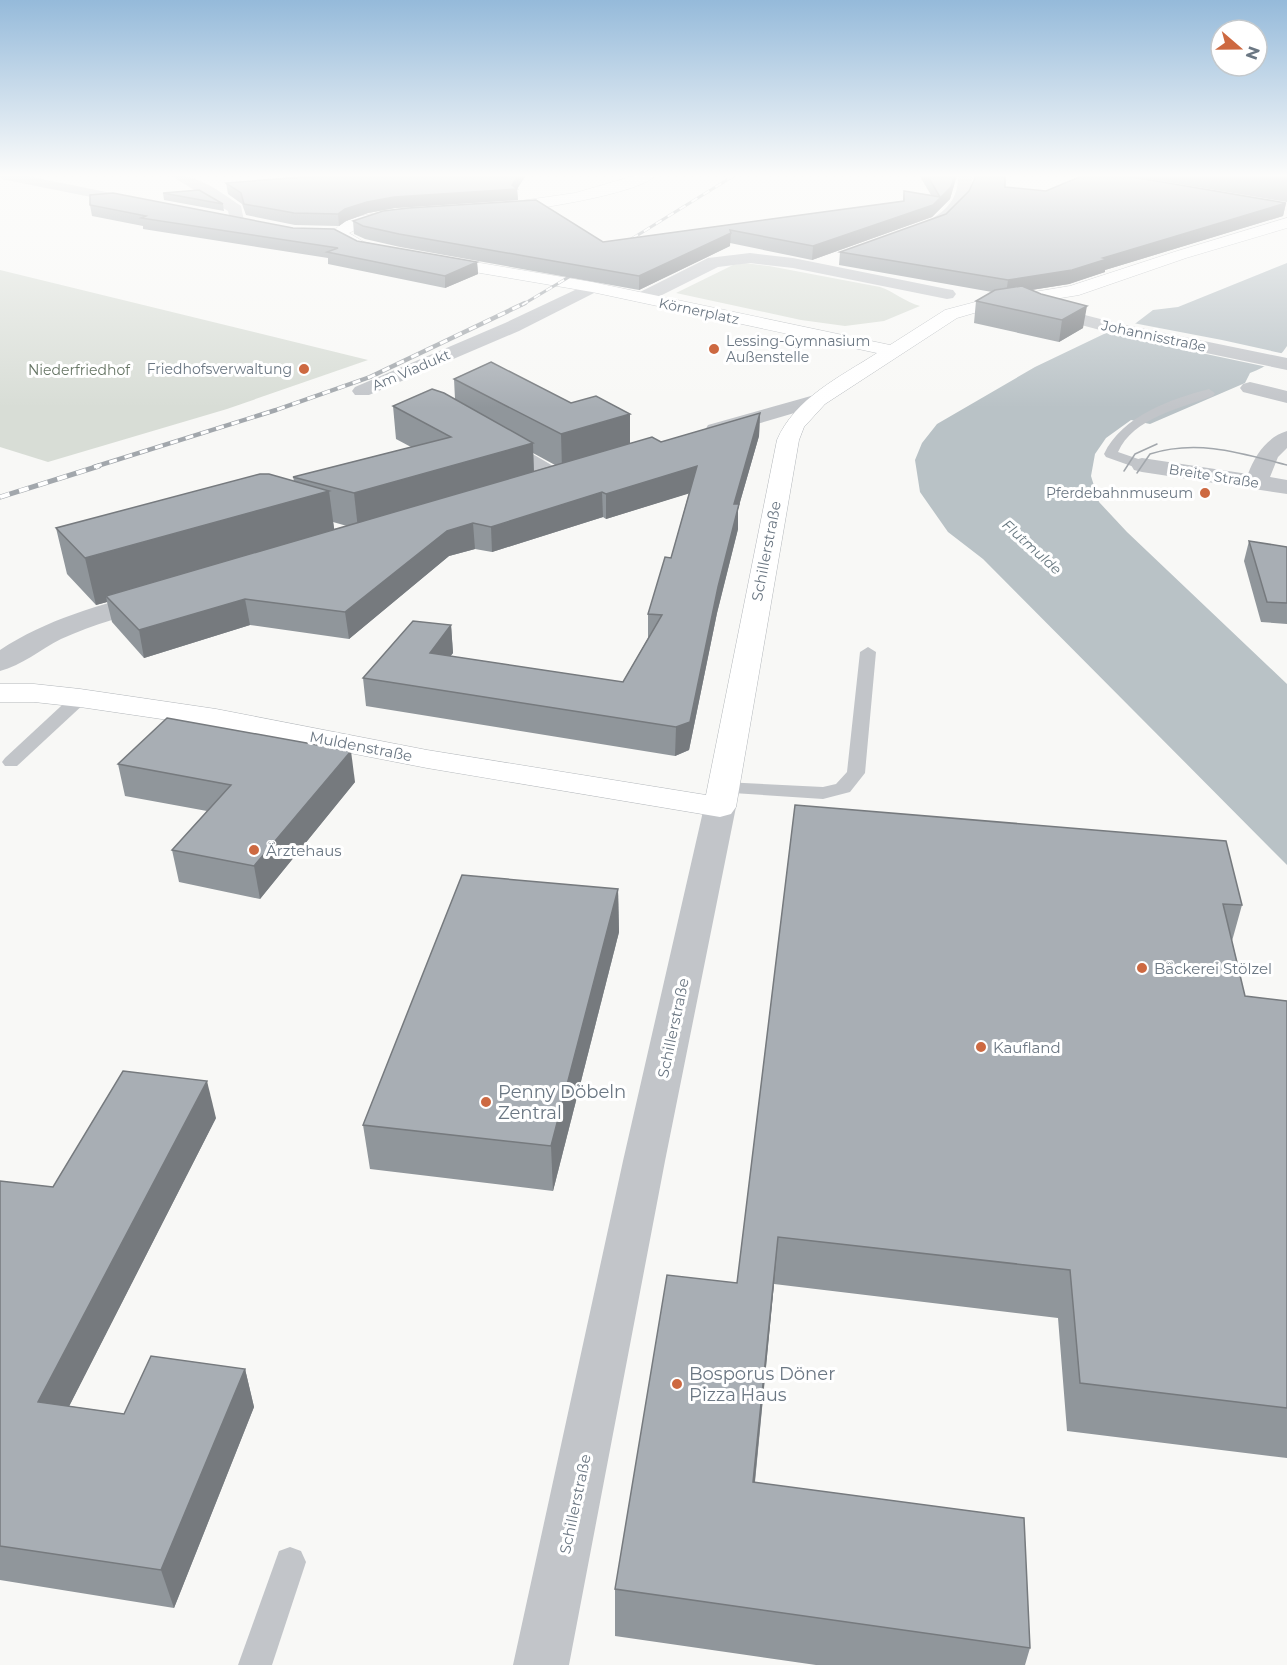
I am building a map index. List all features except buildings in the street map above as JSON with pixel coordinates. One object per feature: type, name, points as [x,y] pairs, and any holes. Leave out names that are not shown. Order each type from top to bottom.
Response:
[{"type":"main road","points":[[394,253],[400,254]]},
{"type":"main road","points":[[818,400],[892,351],[964,309],[1073,291],[1188,253]]},
{"type":"main road","points":[[422,258],[592,287],[642,298]]},
{"type":"main road","name":"Körnerplatz","points":[[642,298],[892,351]]},
{"type":"main road","name":"Schillerstraße","points":[[722,797],[788,440],[794,424],[818,400]]},
{"type":"main road","name":"Muldenstraße","points":[[0,693],[34,693],[80,698],[216,718],[427,759],[722,797]]},
{"type":"street","name":"Körnerplatz","points":[[642,298],[714,262],[759,258],[947,294]]},
{"type":"street","points":[[814,267],[834,258]]},
{"type":"street","name":"Am Viadukt","points":[[395,400],[362,391],[512,327],[592,287]]},
{"type":"street","name":"Johannisstraße","points":[[1024,300],[1040,308],[1115,328],[1287,364]]},
{"type":"street","points":[[1250,388],[1287,397]]},
{"type":"street","points":[[693,437],[818,400]]},
{"type":"street","points":[[488,438],[569,475],[533,487]]},
{"type":"street","points":[[1257,483],[1260,467],[1273,448],[1287,438]]},
{"type":"street","name":"Breite Straße","points":[[1142,465],[1287,488]]},
{"type":"street","points":[[0,663],[49,635],[93,617],[172,594]]},
{"type":"street","name":"Schillerstraße","points":[[541,1665],[644,1161],[722,797]]},
{"type":"lane","points":[[1142,465],[1111,454],[1114,444],[1139,421],[1209,393]]},
{"type":"lane","points":[[722,797],[823,794],[843,788],[856,773],[868,652]]},
{"type":"lane","points":[[11,762],[80,698]]},
{"type":"lane","points":[[255,1665],[290,1562]]},
{"type":"green space","points":[[745,263],[880,287],[920,306],[884,321],[845,326],[801,320],[676,293],[733,265]]},
{"type":"green space","name":"Niederfriedhof","points":[[0,270],[368,360],[227,409],[48,462],[0,447]]},
{"type":"water","name":"Flutmulde","points":[[1287,263],[1287,346],[1279,356],[1250,373],[1245,383],[1150,424],[1131,420],[1106,438],[1095,454],[1091,476],[1099,502],[1127,532],[1287,684],[1287,865],[983,559],[948,532],[920,492],[915,460],[922,443],[937,424],[1035,367],[1106,333],[1119,336],[1153,310],[1178,307]]},
{"type":"pier","points":[[1133,323],[1285,354],[1272,368],[1107,333],[1110,331],[1118,333]]},
{"type":"tram line","points":[[1124,471],[1135,454],[1157,444]]},
{"type":"tram line","points":[[1137,473],[1150,454],[1185,448],[1219,449],[1287,465]]},
{"type":"railway","points":[[522,305],[584,268]]},
{"type":"railway","points":[[94,467],[276,410],[370,377],[525,303]]},
{"type":"railway","points":[[0,497],[99,466]]},
{"type":"place","name":"Lessing-Gymnasium Außenstelle","points":[[714,349]]},
{"type":"place","name":"Friedhofsverwaltung","points":[[304,369]]},
{"type":"place","name":"Pferdebahnmuseum","points":[[1205,493]]},
{"type":"place","name":"Ärztehaus","points":[[254,850]]},
{"type":"place","name":"Bäckerei Stölzel","points":[[1142,968]]},
{"type":"place","name":"Kaufland","points":[[981,1047]]},
{"type":"place","name":"Penny Döbeln Zentral","points":[[486,1102]]},
{"type":"place","name":"Bosporus Döner Pizza Haus","points":[[677,1384]]}]
